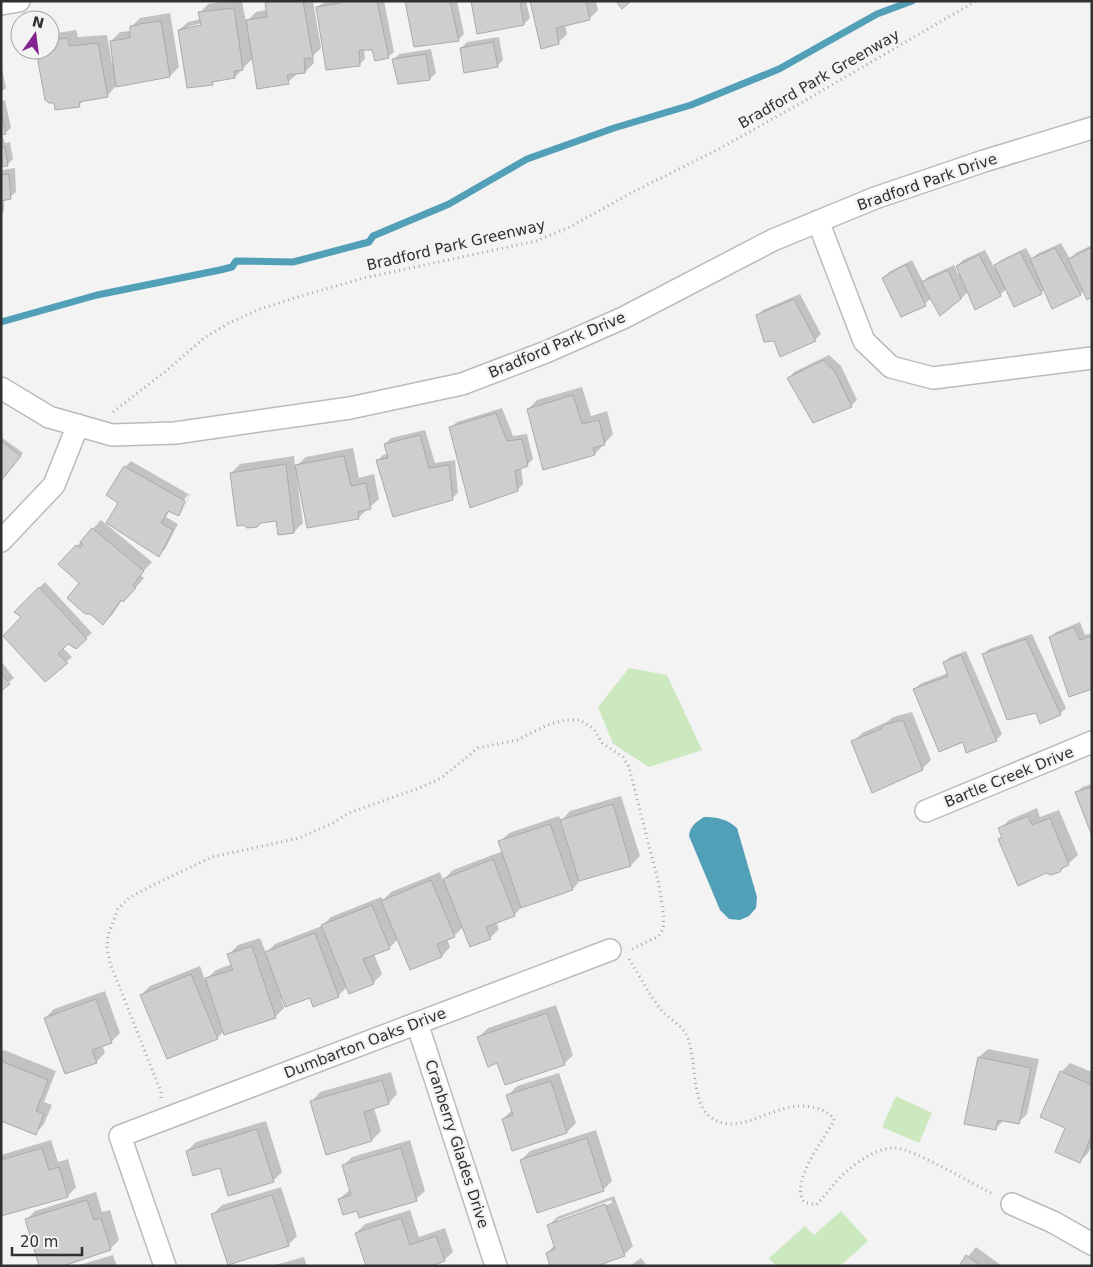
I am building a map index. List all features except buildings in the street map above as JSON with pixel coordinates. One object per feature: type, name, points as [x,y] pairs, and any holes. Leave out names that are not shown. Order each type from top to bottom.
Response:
[{"type":"street","points":[[1,4],[19,1]]},
{"type":"street","name":"Bradford Park Drive","points":[[1,388],[49,416],[112,435],[175,433],[366,405],[462,384],[546,352],[623,318],[773,240],[818,221],[876,198],[984,161],[1092,128]]},
{"type":"street","points":[[818,221],[864,341],[891,367],[933,378],[1092,358]]},
{"type":"street","points":[[1,541],[54,485],[78,425]]},
{"type":"street","name":"Bartle Creek Drive","points":[[926,811],[1092,742]]},
{"type":"street","name":"Dumbarton Oaks Drive","points":[[165,1266],[120,1136],[610,950]]},
{"type":"street","name":"Cranberry Glades Drive","points":[[418,1023],[496,1266]]},
{"type":"street","points":[[1012,1204],[1053,1222],[1092,1244]]},
{"type":"path","name":"Bradford Park Greenway","points":[[106,433],[112,413],[144,389],[204,338],[229,323],[260,309],[310,293],[364,278],[536,241],[568,228],[794,107],[976,1]]},
{"type":"path","points":[[162,1120],[161,1092],[110,963],[107,947],[112,919],[118,909],[129,898],[212,857],[299,838],[333,823],[349,813],[441,778],[478,748],[517,740],[565,720],[580,720],[594,729],[602,743],[623,756],[629,767],[659,885],[664,918],[663,929],[658,936],[625,952],[660,1008],[688,1037],[701,1105],[707,1114],[716,1121],[726,1125],[738,1124],[788,1107],[810,1105],[820,1108],[834,1118],[800,1182],[800,1197],[809,1204],[816,1205],[833,1184],[867,1156],[883,1150],[896,1148],[924,1159],[1012,1204]]},
{"type":"green space","points":[[629,668],[667,675],[702,750],[649,767],[613,744],[598,707]]},
{"type":"green space","points":[[896,1096],[932,1113],[919,1143],[882,1127]]},
{"type":"green space","points":[[841,1211],[868,1241],[840,1266],[776,1266],[769,1258],[805,1226],[814,1235]]},
{"type":"water","points":[[704,817],[722,819],[737,828],[757,897],[756,908],[749,916],[740,920],[729,919],[720,910],[689,836],[694,825]]},
{"type":"waterway","points":[[1,322],[97,295],[232,267],[236,261],[293,262],[369,242],[373,236],[449,204],[527,159],[614,128],[691,105],[779,69],[877,14],[912,1]]}]
